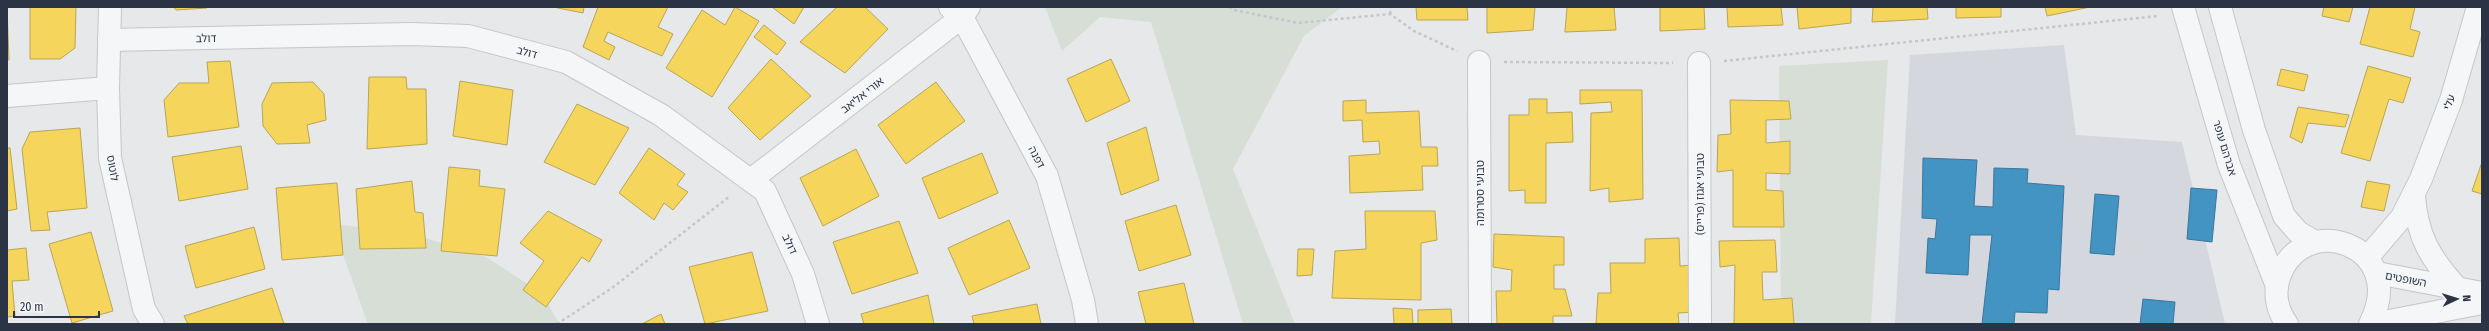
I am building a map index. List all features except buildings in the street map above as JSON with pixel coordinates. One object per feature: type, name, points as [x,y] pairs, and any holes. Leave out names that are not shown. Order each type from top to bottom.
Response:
[{"type":"street","name":"לוטוס","points":[[110,7],[108,88],[110,158],[147,323]]},
{"type":"street","name":"אברהם עופר","points":[[2183,7],[2229,165],[2277,286]]},
{"type":"street","points":[[2220,7],[2254,130],[2284,216],[2298,232],[2315,242]]},
{"type":"street","name":"עלי","points":[[2372,266],[2388,236],[2414,196],[2450,100],[2478,7]]},
{"type":"street","name":"אורי אליאב","points":[[752,179],[960,10]]},
{"type":"street","name":"דפנה","points":[[960,10],[1047,176],[1083,300],[1087,324]]},
{"type":"street","name":"דולב","points":[[109,40],[411,34],[468,36],[566,62],[661,115],[752,179],[765,191],[803,274],[818,324]]},
{"type":"street","name":"טבועי סטרומה","points":[[1479,62],[1480,324]]},
{"type":"street","name":"טבועי אגוז (פרייס)","points":[[1700,63],[1700,324]]},
{"type":"street","points":[[7,96],[108,88]]},
{"type":"street","name":"עלי","points":[[2414,196],[2416,216],[2430,254],[2457,288]]},
{"type":"street","points":[[2287,324],[2277,303],[2277,286],[2281,271],[2289,258],[2301,248],[2315,242],[2329,240],[2344,243],[2372,266],[2380,290],[2378,308],[2370,324]]},
{"type":"street","name":"השופטים","points":[[2372,266],[2482,293]]},
{"type":"street","points":[[2374,324],[2482,303]]},
{"type":"path","points":[[1390,14],[1391,7]]},
{"type":"path","points":[[557,324],[612,288],[752,179]]},
{"type":"shaded area","points":[[1045,7],[1342,7],[1304,36],[1233,169],[1295,324],[1243,324],[1151,22],[1100,17],[1062,51]]},
{"type":"shaded area","points":[[2064,45],[2076,135],[2182,142],[2225,324],[1895,324],[1910,55]]},
{"type":"shaded area","points":[[1888,60],[1871,324],[1781,324],[1779,66]]},
{"type":"shaded area","points":[[332,224],[406,232],[486,257],[543,294],[559,324],[368,324]]}]
